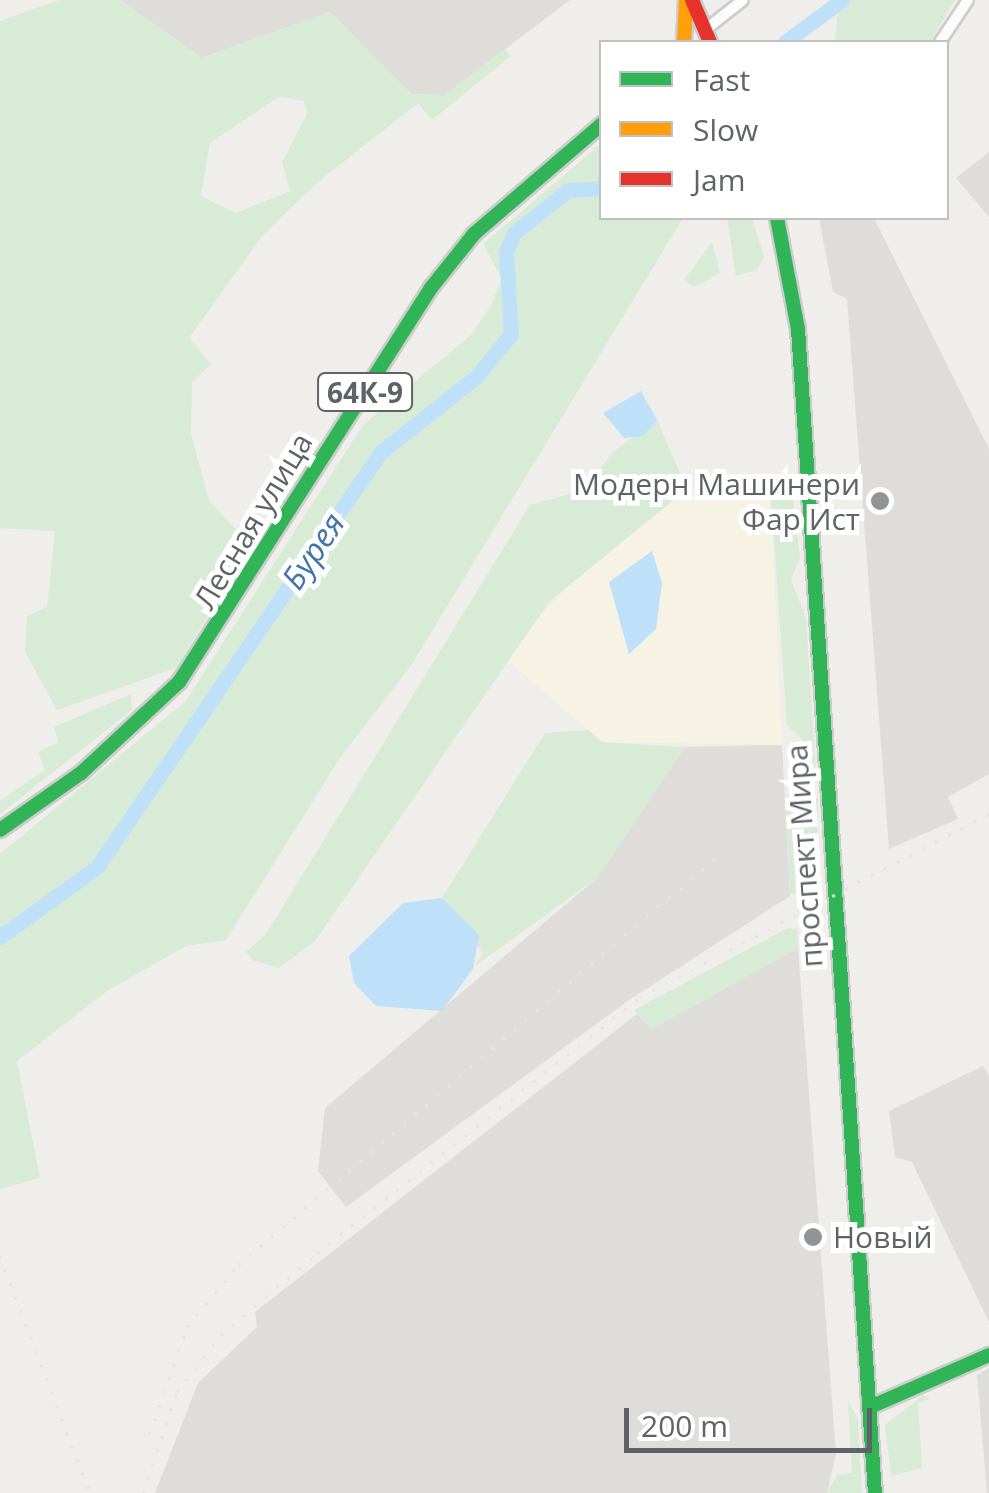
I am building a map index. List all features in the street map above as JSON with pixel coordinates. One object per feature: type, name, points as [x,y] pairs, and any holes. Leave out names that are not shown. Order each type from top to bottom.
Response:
[{"type":"main road","points":[[689,0],[708,36]]},
{"type":"main road","points":[[684,40],[689,0]]},
{"type":"main road","name":"Лесная улица","points":[[0,830],[80,774],[179,682],[431,288],[474,234],[599,127]]},
{"type":"main road","name":"проспект Мира","points":[[777,220],[798,329],[875,1493]]},
{"type":"main road","points":[[870,1407],[989,1355]]},
{"type":"street","points":[[708,36],[743,0]]},
{"type":"street","points":[[941,40],[968,0]]},
{"type":"shaded area","points":[[120,0],[570,0],[445,95],[411,94],[330,12],[202,58]]},
{"type":"shaded area","points":[[989,152],[989,217],[956,178]]},
{"type":"shaded area","points":[[819,220],[875,220],[989,449],[989,774],[948,797],[958,819],[889,849],[847,299],[833,292]]},
{"type":"shaded area","points":[[770,484],[782,745],[602,742],[504,657],[592,558],[687,489]]},
{"type":"shaded area","points":[[782,745],[790,896],[629,1000],[346,1207],[318,1171],[325,1108],[597,878],[685,747]]},
{"type":"shaded area","points":[[798,948],[836,1454],[827,1493],[155,1493],[198,1383],[257,1327],[255,1312],[637,1014],[652,1029]]},
{"type":"shaded area","points":[[983,1066],[989,1076],[989,1322],[912,1162],[895,1157],[889,1111]]},
{"type":"shaded area","points":[[989,1368],[989,1493],[987,1493],[977,1375]]},
{"type":"green space","points":[[59,0],[120,0],[202,58],[330,12],[411,94],[445,95],[505,49],[511,56],[432,120],[418,103],[318,182],[262,236],[189,338],[211,364],[192,382],[191,434],[209,501],[251,545],[176,668],[57,710],[25,652],[27,616],[47,607],[55,531],[0,528],[0,21]],"holes":[[[279,97],[304,101],[307,114],[282,162],[290,191],[236,213],[201,196],[210,143]]]},
{"type":"green space","points":[[839,0],[955,0],[931,40],[835,40]]},
{"type":"green space","points":[[599,146],[599,220],[682,220],[412,664],[340,758],[226,940],[186,946],[107,991],[17,1061],[40,1178],[0,1189],[0,854],[185,702],[363,425],[471,335],[490,307],[502,279],[483,244]]},
{"type":"green space","points":[[727,220],[753,220],[764,257],[757,270],[736,276]]},
{"type":"green space","points":[[712,242],[720,273],[694,287],[684,280]]},
{"type":"green space","points":[[657,420],[687,489],[549,602],[315,941],[279,968],[252,960],[246,952],[266,934],[530,505],[584,490],[614,451]]},
{"type":"green space","points":[[790,477],[800,557],[791,580],[806,618],[816,773],[807,744],[787,725],[770,484]]},
{"type":"green space","points":[[131,694],[132,710],[0,814],[0,801],[45,770],[38,752],[58,742],[54,727]]},
{"type":"green space","points":[[589,730],[602,742],[685,747],[597,878],[475,966],[483,953],[442,898],[545,733]]},
{"type":"green space","points":[[785,796],[818,798],[818,889],[790,894]]},
{"type":"green space","points":[[788,928],[798,930],[798,948],[652,1029],[634,1010]]},
{"type":"green space","points":[[923,1395],[930,1399],[918,1403],[922,1468],[891,1476],[885,1425]]},
{"type":"green space","points":[[848,1401],[858,1419],[862,1493],[827,1493],[837,1475],[852,1473]]},
{"type":"water","points":[[641,391],[657,420],[643,436],[624,438],[603,413]]},
{"type":"water","points":[[652,551],[662,583],[656,629],[629,654],[609,582]]},
{"type":"water","points":[[442,898],[479,935],[473,969],[442,1011],[376,1006],[354,983],[349,956],[403,903]]},
{"type":"waterway","name":"Бурея","points":[[788,40],[842,0]]},
{"type":"waterway","name":"Бурея","points":[[0,937],[97,867],[380,453],[477,376],[511,334],[506,252],[514,233],[568,190],[599,188]]},
{"type":"railway","points":[[143,1493],[177,1392],[221,1335],[317,1253],[640,997],[989,814]]},
{"type":"railway","points":[[149,1434],[187,1327],[238,1265],[720,854]]},
{"type":"railway","points":[[0,1256],[90,1493]]},
{"type":"traffic: fast","points":[[0,830],[81,773],[179,682],[431,288],[474,234],[599,127]]},
{"type":"traffic: fast","points":[[777,220],[798,329],[875,1493]]},
{"type":"traffic: fast","points":[[870,1407],[989,1355]]},
{"type":"traffic: slow","points":[[684,40],[686,0]]},
{"type":"traffic: jam","points":[[692,0],[709,40]]},
{"type":"place","name":"Модерн Машинери Фар Ист","points":[[880,501]]},
{"type":"place","name":"Новый","points":[[813,1237]]}]
